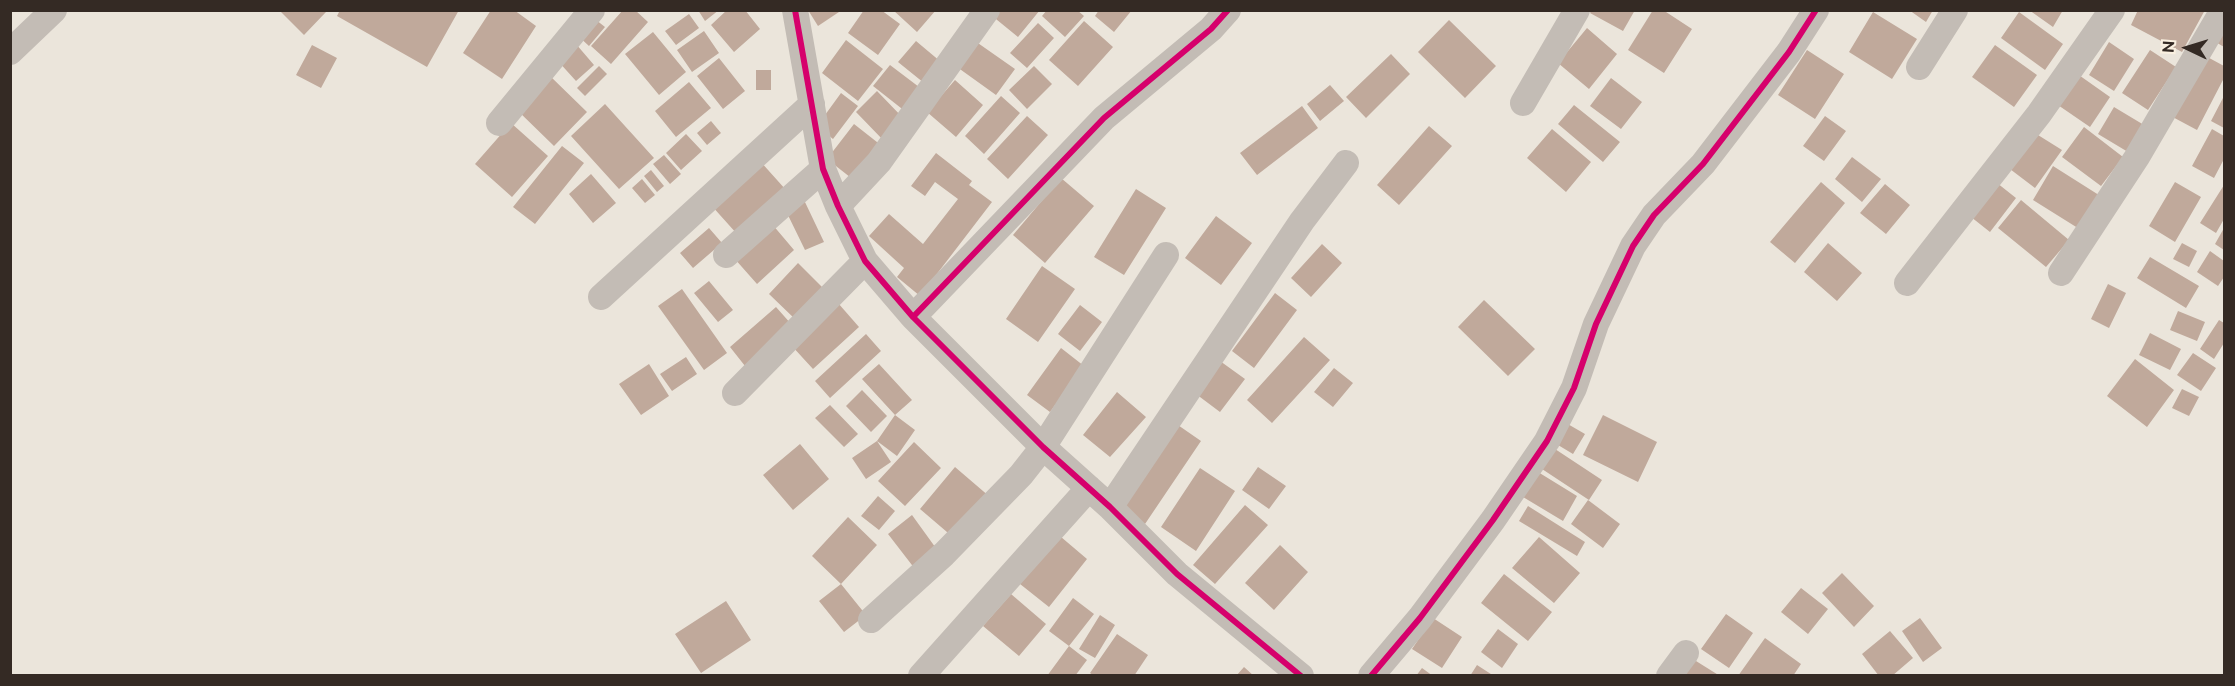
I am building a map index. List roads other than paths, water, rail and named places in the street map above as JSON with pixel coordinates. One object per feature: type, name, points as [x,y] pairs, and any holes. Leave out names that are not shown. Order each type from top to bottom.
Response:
[{"type":"street","points":[[10,52],[54,10]]},
{"type":"street","points":[[500,123],[592,10]]},
{"type":"street","points":[[795,10],[823,169],[838,206],[866,261],[913,317],[1043,447],[1110,507],[1177,574],[1301,675]]},
{"type":"street","points":[[838,206],[879,162],[987,10]]},
{"type":"street","points":[[913,317],[1104,118],[1211,29],[1228,10]]},
{"type":"street","points":[[1523,103],[1577,10]]},
{"type":"street","points":[[1371,675],[1420,618],[1493,520],[1547,441],[1574,388],[1596,324],[1633,246],[1654,215],[1703,164],[1789,52],[1816,10]]},
{"type":"street","points":[[1919,67],[1955,10]]},
{"type":"street","points":[[1907,283],[2039,114],[2112,10]]},
{"type":"street","points":[[2061,273],[2137,158],[2223,10]]},
{"type":"street","points":[[601,297],[812,104]]},
{"type":"street","points":[[1110,507],[1302,221],[1346,163]]},
{"type":"street","points":[[726,255],[823,169]]},
{"type":"street","points":[[871,620],[944,555],[1022,475],[1043,447],[1166,255]]},
{"type":"street","points":[[735,393],[866,261]]},
{"type":"street","points":[[921,675],[1089,488]]},
{"type":"street","points":[[1669,675],[1686,653]]}]
